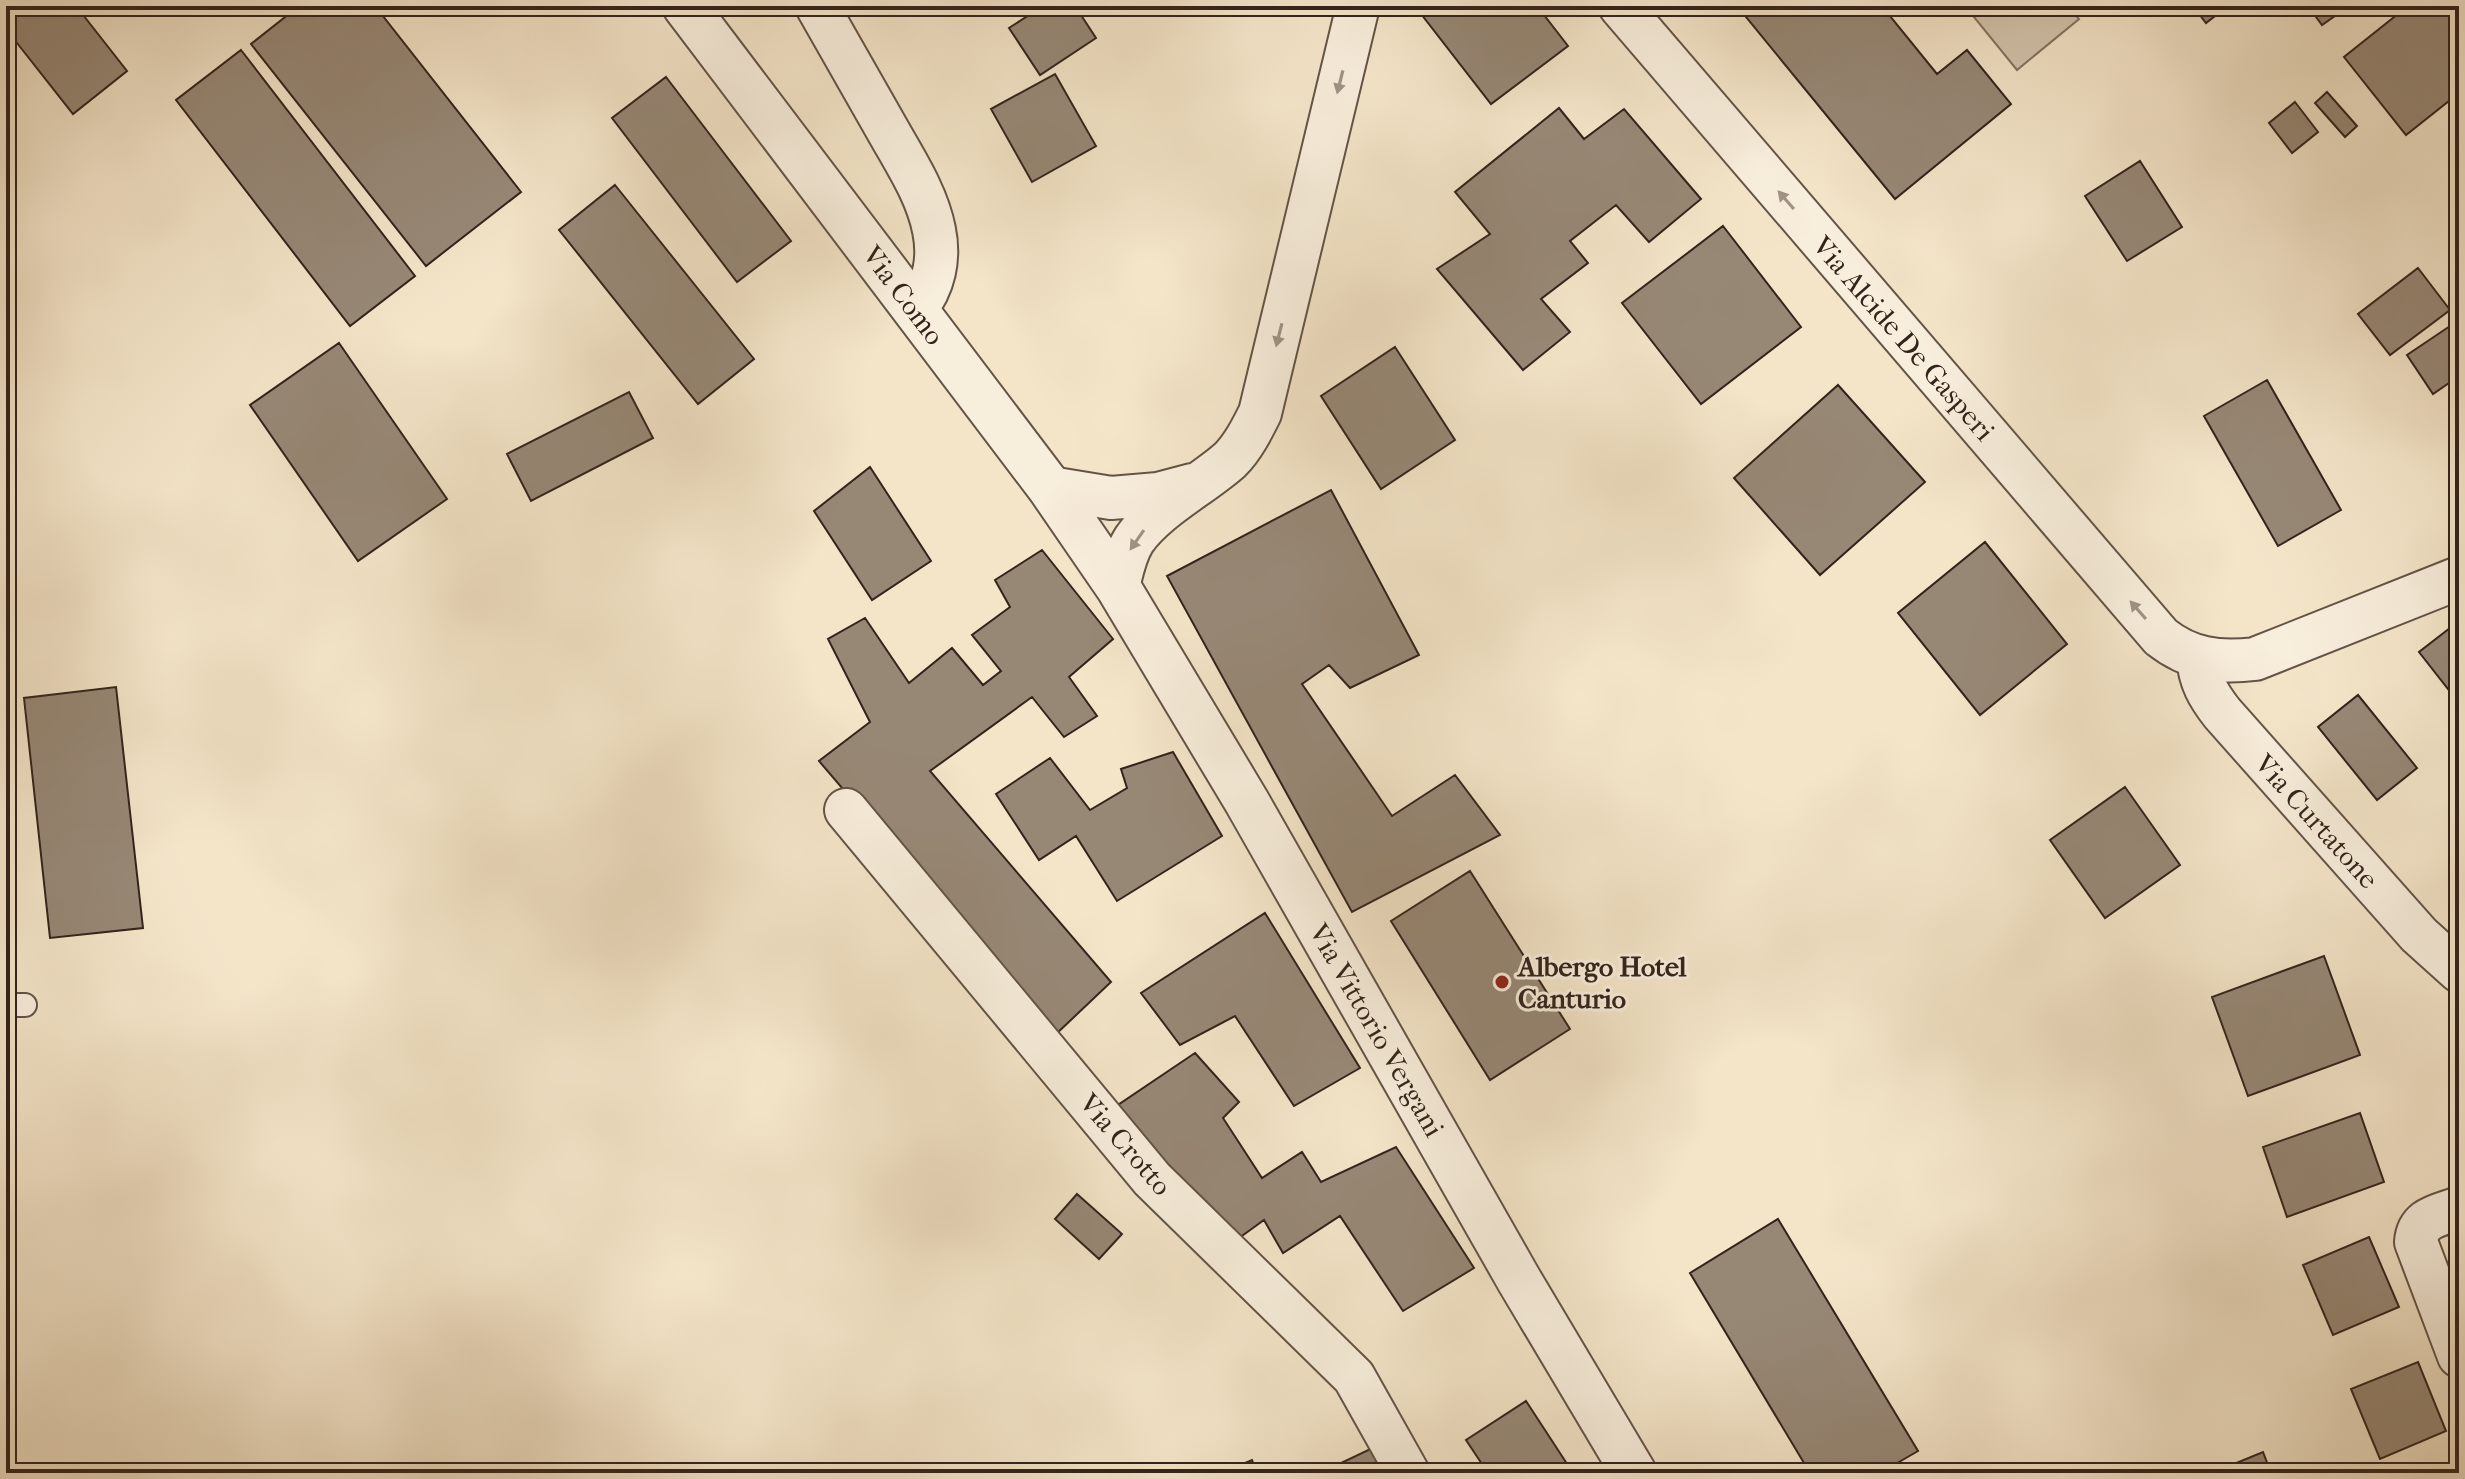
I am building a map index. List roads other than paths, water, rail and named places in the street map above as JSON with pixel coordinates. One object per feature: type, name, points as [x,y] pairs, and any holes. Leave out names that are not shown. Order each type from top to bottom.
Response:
[{"type":"street","name":"Via Como","points":[[685,6],[1050,488],[1118,587]]},
{"type":"street","points":[[817,6],[911,171],[926,204],[934,230],[935,273],[927,296],[915,310]]},
{"type":"street","points":[[1118,587],[1124,559],[1134,539],[1231,459],[1247,439],[1260,413],[1358,6]]},
{"type":"street","name":"Via Alcide De Gasperi","points":[[1620,6],[2161,637],[2177,649],[2198,658]]},
{"type":"street","points":[[1050,488],[1111,498],[1158,494],[1201,482]]},
{"type":"street","points":[[2198,658],[2228,662],[2255,659],[2459,578]]},
{"type":"street","name":"Via Vittorio Vergani","points":[[1118,587],[1247,802],[1519,1280],[1634,1473]]},
{"type":"street","name":"Via Curtatone","points":[[2198,658],[2200,677],[2208,696],[2222,713],[2419,935],[2459,971]]},
{"type":"street","name":"Via Crotto","points":[[846,810],[1152,1179],[1354,1377],[1408,1473]]},
{"type":"street","points":[[2459,1208],[2424,1221],[2417,1230],[2416,1242],[2459,1356]]},
{"type":"place","name":"Albergo Hotel Canturio","points":[[1502,982]]}]
